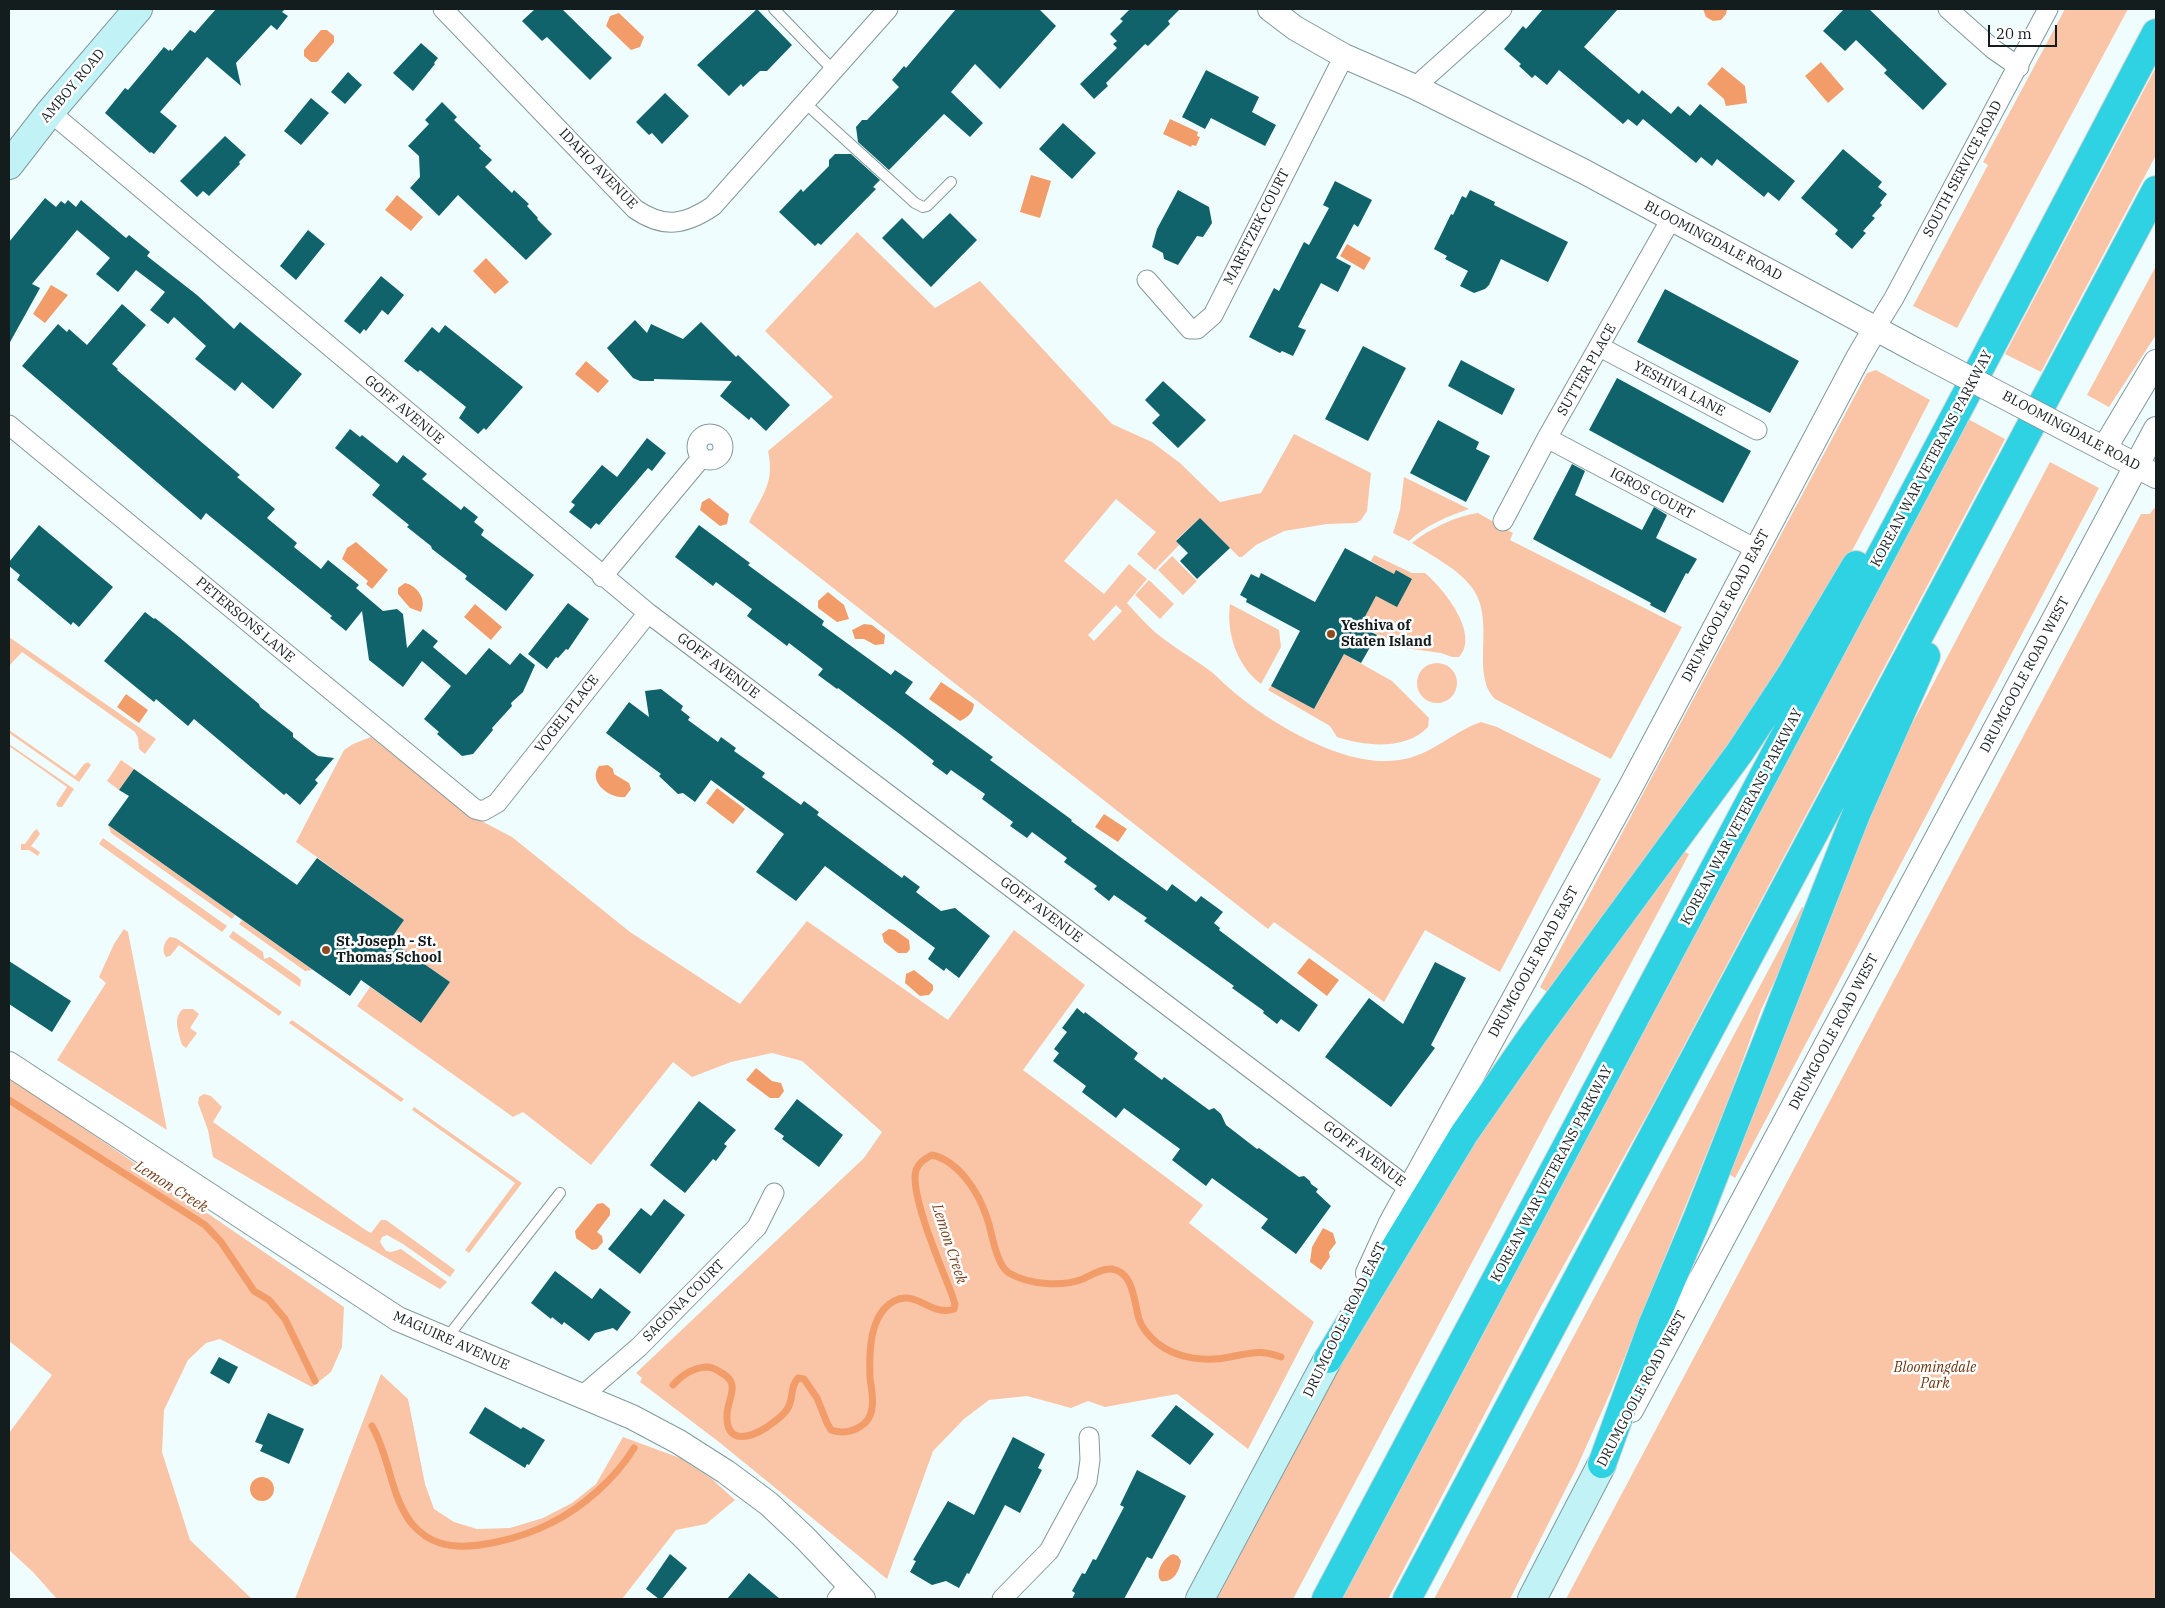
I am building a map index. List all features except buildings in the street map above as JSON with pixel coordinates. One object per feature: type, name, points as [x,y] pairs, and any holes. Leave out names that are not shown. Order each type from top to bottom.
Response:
[{"type":"highway","points":[[2123,95],[2156,17]]},
{"type":"highway","name":"KOREAN WAR VETERANS PARKWAY","points":[[1326,1599],[1950,425],[2156,33]]},
{"type":"highway","points":[[1407,1599],[2156,190]]},
{"type":"highway","points":[[2122,256],[2156,203]]},
{"type":"highway","points":[[1328,1358],[1464,1134],[1532,1036],[1740,752],[1792,673],[1852,572],[1950,425]]},
{"type":"highway","points":[[1602,1464],[1652,1326],[1697,1219],[1857,812],[1918,678],[1980,522]]},
{"type":"main road","name":"AMBOY ROAD","points":[[9,165],[50,112],[138,9]]},
{"type":"main road","name":"DRUMGOOLE ROAD EAST","points":[[1200,1599],[1328,1358]]},
{"type":"main road","name":"DRUMGOOLE ROAD WEST","points":[[1532,1599],[1602,1464]]},
{"type":"street","name":"IDAHO AVENUE","points":[[443,9],[636,209],[648,218],[660,221],[686,221],[713,206],[888,9]]},
{"type":"street","name":"BLOOMINGDALE ROAD","points":[[1270,9],[1295,28],[1344,56],[1415,87],[1584,171],[1875,329],[2146,471]]},
{"type":"street","points":[[1415,87],[1502,9]]},
{"type":"street","points":[[1948,9],[1993,49],[2019,67]]},
{"type":"street","name":"SOUTH SERVICE ROAD","points":[[1875,329],[2019,67],[2048,9]]},
{"type":"street","name":"MARETZEK COURT","points":[[1147,280],[1190,328],[1197,329],[1205,324],[1213,315],[1344,56]]},
{"type":"street","name":"GOFF AVENUE","points":[[50,112],[602,577],[1410,1189]]},
{"type":"street","name":"SUTTER PLACE","points":[[1503,521],[1547,438],[1672,219]]},
{"type":"street","name":"DRUMGOOLE ROAD EAST","points":[[1328,1358],[1391,1223],[1631,786],[1875,329]]},
{"type":"street","name":"YESHIVA LANE","points":[[1600,347],[1757,430]]},
{"type":"street","points":[[2097,445],[2156,362]]},
{"type":"street","name":"PETERSONS LANE","points":[[9,425],[469,806],[483,811]]},
{"type":"street","name":"DRUMGOOLE ROAD WEST","points":[[1602,1464],[2146,471],[2156,429]]},
{"type":"street","name":"IGROS COURT","points":[[1547,438],[1756,549]]},
{"type":"street","points":[[602,577],[702,457]]},
{"type":"street","name":"VOGEL PLACE","points":[[483,811],[497,803],[648,613]]},
{"type":"street","name":"MAGUIRE AVENUE","points":[[9,1064],[398,1318],[632,1418],[679,1442],[726,1472],[769,1504],[805,1538],[850,1595]]},
{"type":"street","name":"SAGONA COURT","points":[[581,1397],[639,1347],[757,1227],[774,1193]]},
{"type":"street","points":[[1002,1599],[1049,1551],[1087,1481],[1090,1460],[1089,1437]]},
{"type":"lane","points":[[774,9],[833,70]]},
{"type":"lane","points":[[804,102],[916,203],[923,207],[927,206],[951,182]]},
{"type":"lane","points":[[446,1340],[560,1193]]},
{"type":"green space","points":[[2065,9],[2128,9],[1957,328],[1913,306],[1988,165],[1983,162]]},
{"type":"green space","points":[[2156,67],[2156,155],[2041,372],[2005,354]]},
{"type":"green space","points":[[857,232],[935,308],[980,281],[1112,424],[1152,442],[1180,463],[1220,502],[1261,493],[1294,434],[1371,473],[1367,511],[1361,520],[1356,523],[1327,524],[1284,531],[1256,545],[1242,557],[1239,557],[1200,518],[1176,540],[1180,544],[1155,570],[1137,554],[1156,532],[1116,499],[1064,561],[1104,594],[1129,564],[1147,579],[1127,603],[1156,633],[1209,670],[1264,715],[1308,740],[1332,750],[1378,761],[1411,758],[1481,722],[1497,727],[1601,779],[1500,972],[1425,930],[1384,1002],[1274,922],[1268,929],[749,522],[766,488],[770,472],[768,451],[833,397],[765,331]],"holes":[[[1116,605],[1122,611],[1094,641],[1088,635]]]},
{"type":"green space","points":[[2156,266],[2156,335],[2109,407],[2087,395]]},
{"type":"green space","points":[[1876,370],[1930,400],[1869,519],[1830,590],[1765,694],[1694,795],[1547,992],[1540,987],[1867,373]]},
{"type":"green space","points":[[1966,418],[2005,439],[1653,1104],[1539,1310],[1388,1599],[1337,1599]]},
{"type":"green space","points":[[2050,462],[2099,488],[1735,1178],[1724,1171],[1873,798]]},
{"type":"green space","points":[[1404,477],[1469,509],[1423,530],[1409,541],[1393,533],[1400,510]]},
{"type":"green space","name":"Bloomingdale Park","points":[[2154,508],[2156,509],[2156,1599],[1566,1599],[2141,514],[2150,514]]},
{"type":"green space","points":[[1478,513],[1513,533],[1510,540],[1682,627],[1611,759],[1495,699],[1488,688],[1484,675],[1483,616],[1480,602],[1473,589],[1460,575],[1412,543],[1443,524]]},
{"type":"green space","points":[[1374,555],[1412,573],[1425,573],[1441,589],[1457,612],[1462,624],[1465,647],[1459,657],[1405,648],[1360,626],[1389,571],[1371,561]]},
{"type":"green space","points":[[1172,556],[1197,581],[1183,595],[1158,570]]},
{"type":"green space","points":[[1149,580],[1174,604],[1160,619],[1135,595]]},
{"type":"green space","points":[[1230,604],[1279,630],[1281,647],[1261,684],[1245,668],[1235,648],[1230,626]]},
{"type":"green space","points":[[9,637],[156,739],[145,754],[139,749],[138,738],[135,732],[22,652],[9,666]]},
{"type":"green space","points":[[1344,654],[1392,681],[1429,718],[1428,727],[1419,735],[1396,743],[1360,743],[1337,737],[1330,726],[1268,690],[1271,686],[1314,709]]},
{"type":"green space","points":[[1437,663],[1451,669],[1457,683],[1451,697],[1437,703],[1423,697],[1417,683],[1423,669]]},
{"type":"green space","points":[[9,730],[75,776],[84,764],[88,762],[91,765],[79,782],[9,733]]},
{"type":"green space","points":[[371,737],[470,815],[512,837],[630,932],[740,1004],[807,921],[948,1020],[1014,930],[1085,985],[1023,1070],[1203,1205],[1189,1223],[1314,1322],[1248,1449],[1177,1394],[1105,1407],[1088,1401],[1071,1408],[1027,1396],[989,1400],[964,1419],[933,1451],[887,1579],[719,1442],[640,1382],[642,1378],[636,1373],[864,1158],[882,1132],[802,1061],[772,1053],[731,1062],[692,1077],[673,1062],[591,1165],[523,1112],[513,1117],[357,1006],[370,987],[421,1023],[450,982],[390,940],[404,920],[296,842],[344,750],[353,744]]},
{"type":"green space","points":[[9,744],[74,789],[62,807],[58,807],[56,804],[67,787],[9,746]]},
{"type":"green space","points":[[121,760],[134,769],[119,790],[107,781]]},
{"type":"green space","points":[[108,825],[235,915],[232,919],[111,833]]},
{"type":"green space","points":[[37,829],[40,834],[31,846],[40,852],[38,856],[29,850],[21,850],[21,844],[25,844]]},
{"type":"green space","points":[[103,838],[227,926],[222,932],[99,844]]},
{"type":"green space","points":[[1683,851],[1689,854],[1293,1599],[1217,1599],[1413,1230],[1464,1144]]},
{"type":"green space","points":[[1802,907],[1807,910],[1761,1010],[1730,1095],[1611,1391],[1577,1467],[1510,1599],[1434,1599]]},
{"type":"green space","points":[[242,920],[313,970],[305,971],[239,924]]},
{"type":"green space","points":[[124,929],[128,932],[167,1130],[57,1060],[106,983],[99,977],[114,944]]},
{"type":"green space","points":[[233,931],[263,952],[264,959],[270,957],[298,977],[301,980],[300,987],[229,937]]},
{"type":"green space","points":[[170,937],[176,938],[282,1012],[279,1016],[179,945],[170,956],[166,957],[164,946]]},
{"type":"green space","points":[[183,1009],[193,1009],[199,1014],[190,1028],[197,1033],[186,1048],[182,1045],[177,1026],[178,1017]]},
{"type":"green space","points":[[292,1020],[404,1099],[401,1102],[289,1023]]},
{"type":"green space","points":[[9,1079],[344,1307],[342,1347],[331,1372],[312,1387],[220,1339],[206,1343],[188,1360],[164,1410],[162,1452],[190,1540],[252,1599],[57,1599],[33,1572],[9,1550],[9,1433],[52,1375],[9,1341]]},
{"type":"green space","points":[[204,1094],[211,1096],[222,1107],[213,1122],[371,1233],[381,1220],[386,1220],[455,1270],[450,1277],[387,1235],[382,1237],[380,1242],[386,1251],[391,1252],[401,1249],[447,1282],[440,1289],[213,1157],[208,1130],[198,1103],[199,1097]]},
{"type":"green space","points":[[414,1107],[522,1183],[469,1253],[465,1250],[515,1183],[412,1110]]},
{"type":"green space","points":[[381,1374],[408,1399],[425,1484],[434,1509],[454,1522],[477,1529],[510,1528],[543,1518],[572,1503],[596,1484],[623,1437],[680,1458],[712,1479],[735,1500],[706,1524],[676,1530],[622,1599],[295,1599]]},
{"type":"shaded area","points":[[1703,9],[1727,9],[1726,14],[1721,20],[1713,21],[1706,17]]},
{"type":"shaded area","points":[[619,13],[644,37],[640,47],[631,50],[606,26],[610,16]]},
{"type":"shaded area","points":[[321,30],[327,30],[334,36],[334,42],[317,62],[311,62],[304,56],[304,50]]},
{"type":"shaded area","points":[[1821,62],[1844,89],[1828,103],[1805,76]]},
{"type":"shaded area","points":[[1722,67],[1745,86],[1747,103],[1726,106],[1724,99],[1707,84]]},
{"type":"shaded area","points":[[1170,119],[1198,132],[1197,136],[1200,137],[1196,146],[1192,145],[1191,147],[1163,134]]},
{"type":"shaded area","points":[[1031,175],[1051,181],[1040,218],[1020,212]]},
{"type":"shaded area","points":[[397,195],[423,217],[411,231],[385,210]]},
{"type":"shaded area","points":[[1347,244],[1371,258],[1364,270],[1340,256]]},
{"type":"shaded area","points":[[486,258],[509,282],[495,294],[473,271]]},
{"type":"shaded area","points":[[51,285],[68,295],[45,323],[33,314]]},
{"type":"shaded area","points":[[586,361],[609,381],[598,393],[575,374]]},
{"type":"shaded area","points":[[709,498],[729,514],[727,524],[720,526],[700,510],[702,502]]},
{"type":"shaded area","points":[[356,542],[388,570],[372,589],[366,584],[368,581],[342,559],[347,548]]},
{"type":"shaded area","points":[[405,583],[414,587],[420,594],[423,603],[421,612],[410,608],[398,594],[398,588]]},
{"type":"shaded area","points":[[828,592],[844,605],[849,619],[837,622],[818,608],[818,601]]},
{"type":"shaded area","points":[[475,604],[502,627],[491,640],[464,617]]},
{"type":"shaded area","points":[[864,624],[872,625],[885,635],[884,644],[875,645],[864,639],[855,639],[852,630]]},
{"type":"shaded area","points":[[941,682],[974,704],[970,714],[960,721],[929,699]]},
{"type":"shaded area","points":[[126,694],[148,710],[139,723],[117,707]]},
{"type":"shaded area","points":[[608,765],[613,769],[614,774],[629,783],[631,789],[625,797],[619,797],[607,792],[598,783],[596,772],[599,766]]},
{"type":"shaded area","points":[[717,788],[745,809],[733,824],[706,803]]},
{"type":"shaded area","points":[[1104,814],[1127,829],[1118,842],[1095,827]]},
{"type":"shaded area","points":[[889,929],[895,930],[909,940],[910,949],[907,953],[898,953],[884,942],[882,934]]},
{"type":"shaded area","points":[[1309,958],[1339,980],[1327,996],[1297,973]]},
{"type":"shaded area","points":[[914,970],[933,985],[933,990],[929,995],[920,996],[905,983],[906,974]]},
{"type":"shaded area","points":[[756,1068],[772,1081],[781,1083],[784,1091],[779,1098],[770,1098],[746,1080]]},
{"type":"shaded area","points":[[603,1203],[610,1209],[610,1215],[597,1232],[602,1236],[603,1242],[597,1249],[592,1250],[576,1238],[575,1231],[597,1204]]},
{"type":"shaded area","points":[[1323,1228],[1333,1233],[1336,1243],[1329,1252],[1330,1257],[1321,1270],[1310,1262],[1312,1247]]},
{"type":"shaded area","points":[[262,1477],[271,1480],[274,1489],[271,1498],[262,1501],[253,1498],[250,1489],[253,1480]]},
{"type":"shaded area","points":[[1173,1554],[1178,1556],[1181,1561],[1179,1569],[1175,1576],[1169,1580],[1161,1581],[1159,1570],[1166,1558]]},
{"type":"waterway","name":"Lemon Creek","points":[[9,1100],[205,1225],[221,1242],[254,1291],[269,1300],[285,1319],[315,1381]]},
{"type":"waterway","name":"Lemon Creek","points":[[673,1385],[688,1373],[706,1367],[713,1368],[727,1377],[732,1387],[727,1412],[728,1427],[736,1436],[755,1434],[780,1417],[788,1407],[793,1387],[798,1378],[804,1379],[817,1398],[831,1430],[838,1432],[851,1431],[863,1425],[870,1415],[873,1404],[870,1378],[872,1335],[875,1325],[886,1307],[894,1301],[909,1298],[938,1309],[954,1309],[955,1304],[934,1249],[917,1196],[916,1170],[925,1159],[932,1155],[942,1158],[951,1164],[967,1179],[979,1198],[1001,1263],[1009,1273],[1026,1280],[1056,1284],[1075,1282],[1108,1269],[1119,1271],[1125,1276],[1132,1289],[1142,1326],[1157,1343],[1173,1353],[1202,1359],[1256,1352],[1281,1357]]},
{"type":"waterway","name":"Lemon Creek","points":[[372,1426],[383,1450],[394,1489],[412,1524],[432,1540],[452,1546],[481,1545],[497,1542],[540,1528],[563,1517],[586,1501],[608,1481],[634,1448]]},
{"type":"place","name":"Yeshiva of Staten Island","points":[[1331,634]]},
{"type":"place","name":"St. Joseph - St. Thomas School","points":[[326,950]]}]
